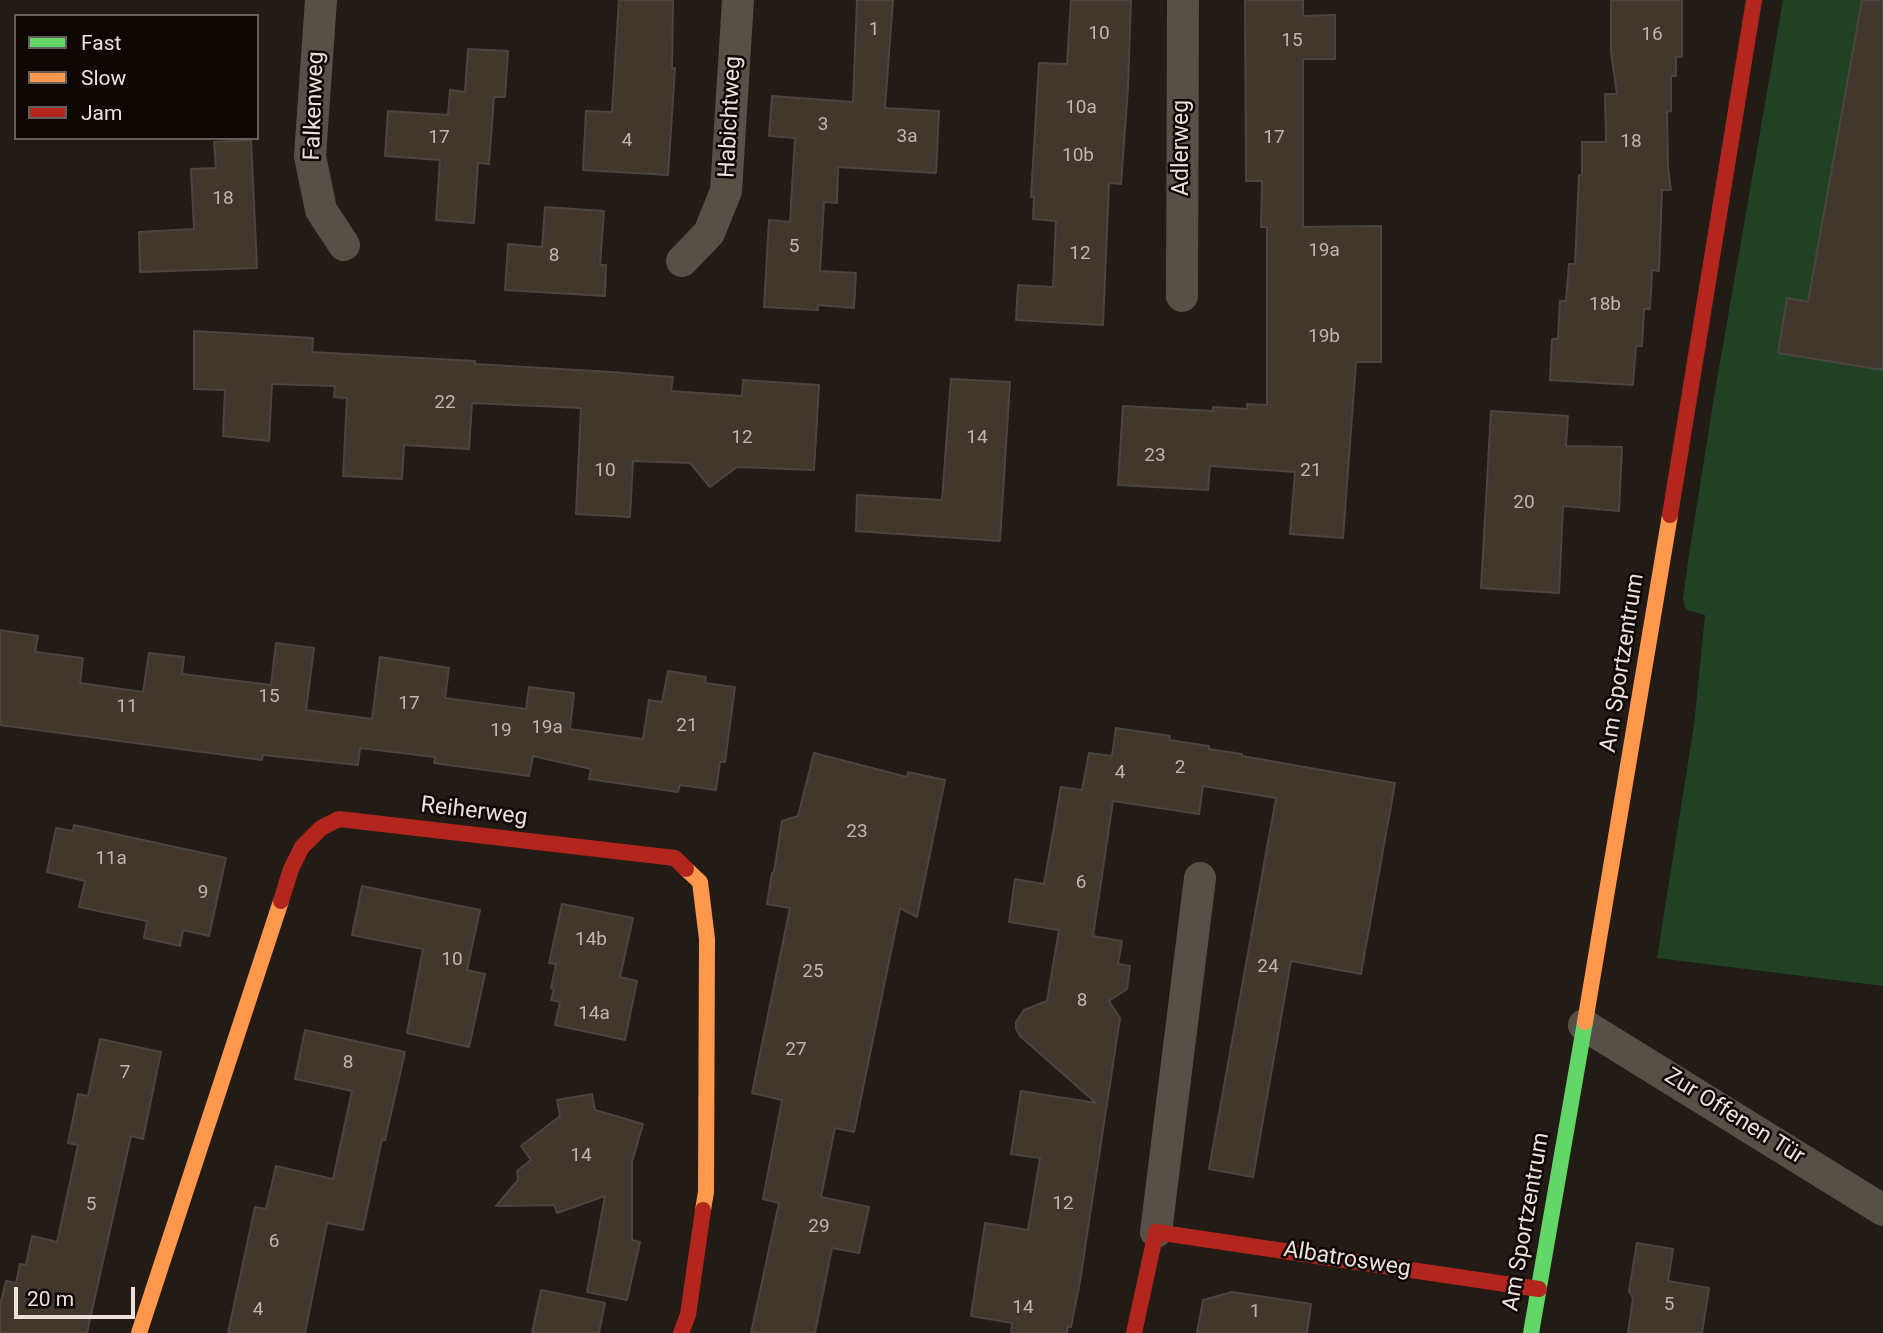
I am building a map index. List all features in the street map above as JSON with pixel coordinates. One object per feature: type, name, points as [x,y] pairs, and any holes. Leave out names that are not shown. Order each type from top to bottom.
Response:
[{"type":"street","name":"Falkenweg","points":[[321,0],[310,156],[321,210],[344,245]]},
{"type":"street","name":"Habichtweg","points":[[682,261],[709,233],[726,191],[738,0]]},
{"type":"street","name":"Adlerweg","points":[[1182,296],[1183,0]]},
{"type":"street","name":"Am Sportzentrum","points":[[1531,1333],[1636,723],[1754,0]]},
{"type":"street","name":"Reiherweg","points":[[139,1333],[291,869],[302,847],[321,828],[339,819],[675,858],[700,882],[707,939],[706,1192],[688,1315],[681,1333]]},
{"type":"street","points":[[1134,1333],[1156,1232],[1200,878]]},
{"type":"street","name":"Zur Offenen Tür","points":[[1584,1026],[1883,1210]]},
{"type":"street","name":"Albatrosweg","points":[[1156,1232],[1539,1289]]},
{"type":"green space","points":[[1783,0],[1883,0],[1883,986],[1657,958],[1694,725],[1705,615],[1687,610],[1683,599],[1715,391]]},
{"type":"building","points":[[619,0],[673,0],[672,69],[675,68],[668,175],[583,170],[586,111],[612,112]]},
{"type":"building","points":[[857,0],[893,0],[885,108],[939,111],[936,173],[838,167],[837,203],[824,202],[820,271],[856,273],[854,308],[818,305],[818,310],[764,307],[769,220],[790,222],[795,138],[769,136],[772,96],[853,102]]},
{"type":"building","points":[[1071,0],[1131,0],[1121,184],[1109,183],[1103,325],[1016,320],[1018,285],[1053,287],[1056,221],[1033,219],[1034,197],[1031,197],[1039,63],[1067,64]]},
{"type":"building","points":[[1245,0],[1303,0],[1303,16],[1335,15],[1335,59],[1303,59],[1303,227],[1381,226],[1381,362],[1356,362],[1343,538],[1290,534],[1295,472],[1210,466],[1208,490],[1118,485],[1123,406],[1213,411],[1213,407],[1247,409],[1247,404],[1267,405],[1267,227],[1261,227],[1262,181],[1246,181]]},
{"type":"building","points":[[1611,0],[1682,0],[1682,57],[1676,57],[1676,76],[1671,76],[1671,111],[1667,112],[1671,190],[1662,190],[1659,271],[1652,270],[1650,309],[1644,309],[1642,346],[1636,346],[1633,385],[1550,380],[1552,339],[1558,339],[1560,301],[1566,301],[1569,264],[1575,264],[1582,142],[1606,142],[1605,94],[1617,94],[1611,52]]},
{"type":"building","points":[[1862,0],[1883,0],[1883,370],[1778,353],[1787,298],[1808,302]]},
{"type":"building","points":[[468,49],[508,51],[505,97],[494,97],[489,164],[478,163],[474,223],[436,220],[440,160],[385,156],[388,111],[448,115],[450,90],[465,92]]},
{"type":"building","points":[[251,140],[257,268],[140,272],[139,232],[194,229],[191,169],[216,168],[214,142]]},
{"type":"building","points":[[545,207],[604,211],[600,265],[606,265],[605,296],[505,290],[508,244],[542,247]]},
{"type":"building","points":[[194,331],[313,338],[312,352],[475,361],[475,364],[673,377],[671,391],[742,396],[743,380],[819,385],[814,470],[737,467],[710,487],[690,463],[633,461],[630,517],[576,514],[581,408],[472,403],[469,449],[404,445],[402,479],[343,476],[347,398],[334,397],[335,386],[272,384],[269,441],[223,436],[225,390],[194,389]]},
{"type":"building","points":[[951,379],[1010,382],[1000,541],[856,531],[857,495],[942,500]]},
{"type":"building","points":[[1491,411],[1568,416],[1566,446],[1622,447],[1619,511],[1563,506],[1559,593],[1481,588]]},
{"type":"building","points":[[0,630],[38,636],[35,652],[83,658],[80,683],[143,692],[149,653],[184,657],[182,674],[271,685],[276,643],[314,648],[306,710],[372,719],[380,657],[449,668],[445,698],[526,709],[529,687],[574,693],[570,729],[643,739],[649,700],[662,702],[668,671],[706,677],[705,683],[735,687],[725,762],[720,762],[716,790],[680,785],[678,792],[589,779],[591,769],[533,756],[529,776],[434,763],[435,757],[360,748],[358,765],[263,755],[262,760],[0,725]]},
{"type":"building","points":[[1116,728],[1170,736],[1169,740],[1209,746],[1209,749],[1242,756],[1395,783],[1361,974],[1291,961],[1253,1177],[1209,1169],[1276,798],[1203,786],[1199,814],[1113,801],[1093,936],[1122,941],[1118,964],[1130,966],[1127,989],[1109,1001],[1120,1018],[1080,1281],[1071,1327],[1068,1326],[1067,1333],[1011,1333],[1012,1323],[971,1316],[985,1223],[1028,1230],[1040,1158],[1011,1154],[1021,1091],[1096,1103],[1020,1036],[1016,1029],[1016,1022],[1024,1010],[1047,1001],[1059,930],[1009,922],[1015,879],[1044,884],[1061,787],[1082,790],[1089,753],[1112,756]]},
{"type":"building","points":[[814,753],[907,777],[908,772],[945,780],[917,917],[900,908],[854,1132],[835,1128],[821,1197],[869,1207],[859,1253],[832,1248],[815,1333],[751,1333],[779,1203],[763,1199],[782,1100],[752,1093],[790,908],[767,904],[782,821],[798,816]]},
{"type":"building","points":[[74,825],[226,858],[209,936],[183,930],[180,946],[144,938],[147,921],[79,907],[85,881],[47,872],[56,828],[73,831]]},
{"type":"building","points":[[362,886],[480,910],[467,970],[485,974],[469,1047],[407,1033],[423,949],[352,935]]},
{"type":"building","points":[[562,904],[633,918],[620,977],[637,981],[625,1040],[555,1025],[560,1002],[551,1000],[556,964],[549,963]]},
{"type":"building","points":[[305,1030],[405,1052],[385,1140],[382,1139],[363,1230],[327,1223],[305,1333],[228,1333],[255,1207],[266,1209],[276,1166],[333,1179],[352,1091],[295,1079]]},
{"type":"building","points":[[100,1039],[161,1052],[143,1139],[131,1136],[87,1333],[0,1333],[0,1305],[6,1281],[16,1283],[20,1264],[26,1265],[32,1236],[57,1242],[78,1145],[68,1143],[78,1094],[88,1096]]},
{"type":"building","points":[[592,1094],[595,1110],[643,1124],[632,1162],[632,1240],[640,1242],[627,1300],[587,1292],[605,1196],[557,1213],[554,1205],[496,1206],[518,1180],[517,1171],[531,1160],[521,1146],[560,1116],[557,1100]]},
{"type":"building","points":[[1637,1243],[1673,1249],[1668,1281],[1709,1288],[1702,1333],[1628,1333],[1633,1298],[1629,1291]]},
{"type":"building","points":[[541,1290],[605,1303],[599,1333],[532,1333]]},
{"type":"building","points":[[1232,1292],[1311,1304],[1307,1333],[1197,1333],[1203,1300]]},
{"type":"traffic: fast","points":[[1531,1333],[1585,1022]]},
{"type":"traffic: slow","points":[[1585,1022],[1670,515]]},
{"type":"traffic: slow","points":[[686,869],[700,882],[707,939],[706,1192],[703,1210]]},
{"type":"traffic: slow","points":[[139,1333],[281,901]]},
{"type":"traffic: jam","points":[[1670,515],[1754,0]]},
{"type":"traffic: jam","points":[[281,901],[291,869],[302,847],[321,828],[339,819],[675,858],[686,869]]},
{"type":"traffic: jam","points":[[681,1333],[688,1315],[703,1210]]},
{"type":"traffic: jam","points":[[1134,1333],[1156,1232],[1539,1289]]}]
